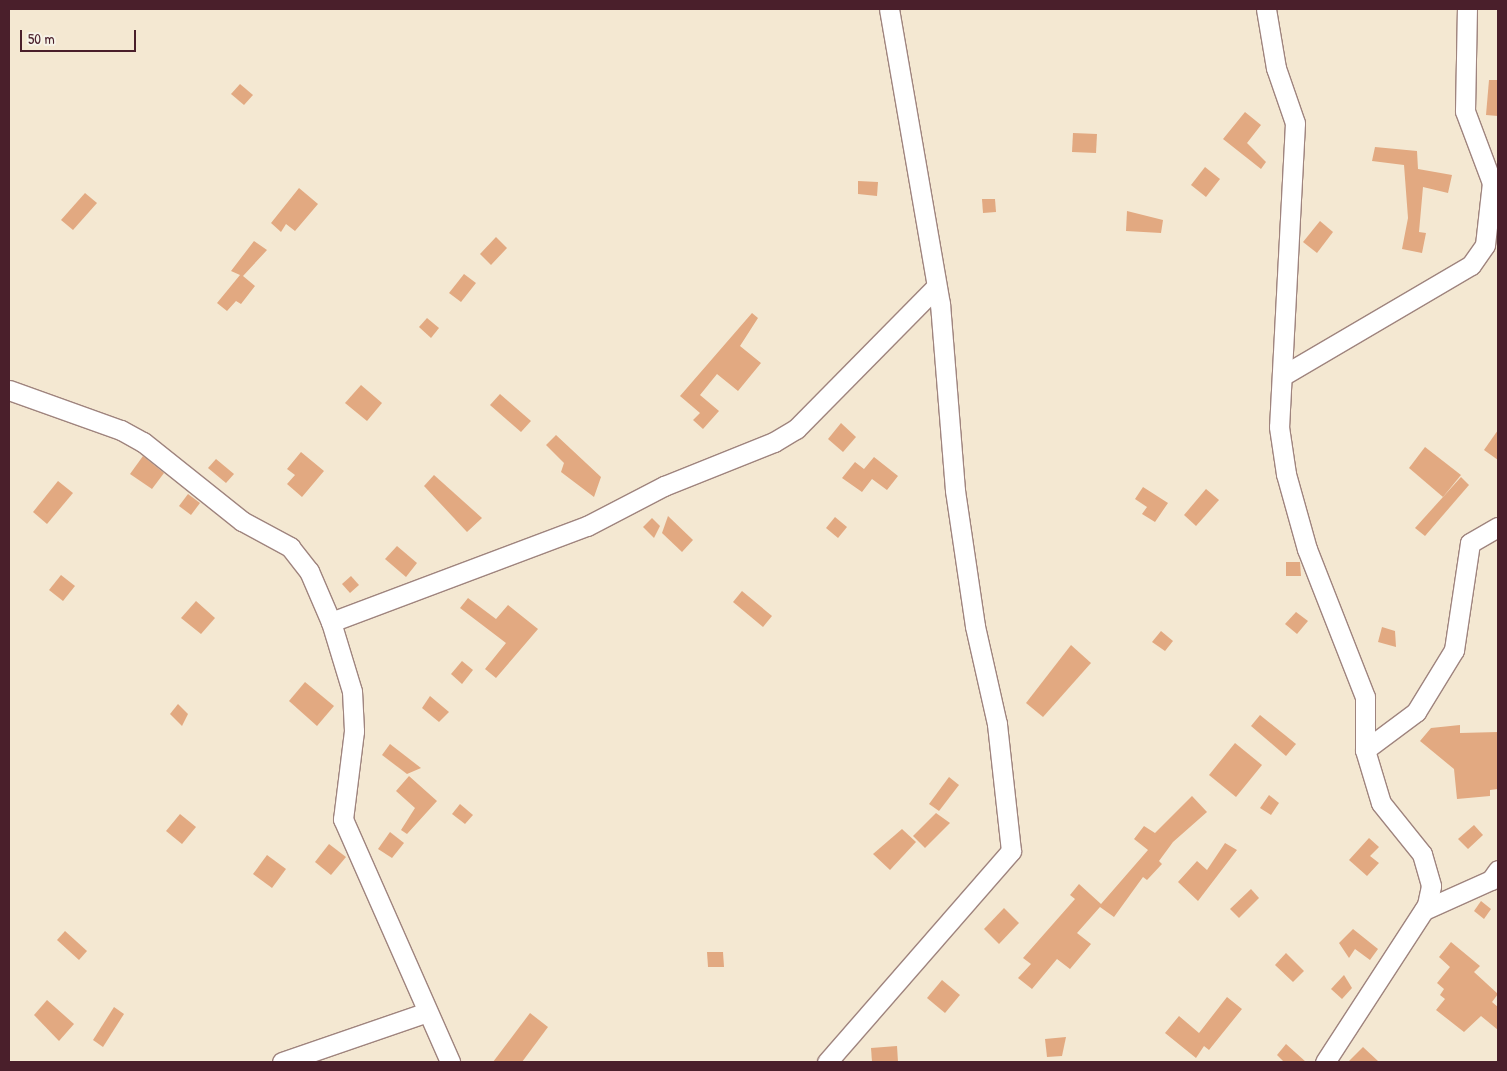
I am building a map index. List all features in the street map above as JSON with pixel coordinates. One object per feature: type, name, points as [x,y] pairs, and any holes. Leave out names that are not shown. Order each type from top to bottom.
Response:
[{"type":"street","points":[[828,1062],[1011,851],[997,724],[975,626],[954,490],[936,287],[889,9]]},
{"type":"street","points":[[1266,9],[1276,68],[1295,123],[1279,427],[1286,474],[1307,549],[1364,697],[1365,750],[1381,803],[1422,854],[1431,886],[1424,910],[1325,1062]]},
{"type":"street","points":[[1282,376],[1471,265],[1492,239],[1492,184],[1465,111],[1467,9]]},
{"type":"street","points":[[332,622],[586,526],[664,486],[774,442],[796,429],[936,287]]},
{"type":"street","points":[[9,390],[121,430],[165,457],[242,521],[290,547],[308,571],[332,622],[352,691],[354,732],[343,819],[450,1062]]},
{"type":"street","points":[[1365,750],[1416,712],[1454,650],[1470,543],[1498,527]]},
{"type":"street","points":[[1424,910],[1496,879]]},
{"type":"street","points":[[282,1062],[427,1012]]},
{"type":"building","points":[[1489,80],[1498,80],[1498,116],[1486,115]]},
{"type":"building","points":[[240,84],[253,95],[244,105],[231,94]]},
{"type":"building","points":[[1245,112],[1261,125],[1247,143],[1266,162],[1261,169],[1223,139]]},
{"type":"building","points":[[1073,133],[1097,134],[1096,153],[1072,152]]},
{"type":"building","points":[[1375,147],[1417,151],[1418,169],[1452,175],[1448,193],[1423,187],[1419,232],[1426,233],[1422,253],[1402,249],[1408,218],[1404,165],[1372,161]]},
{"type":"building","points":[[1205,167],[1220,179],[1206,197],[1191,185]]},
{"type":"building","points":[[858,181],[878,182],[877,196],[858,194]]},
{"type":"building","points":[[299,188],[318,204],[295,231],[286,224],[281,232],[271,223]]},
{"type":"building","points":[[85,193],[97,203],[73,230],[61,220]]},
{"type":"building","points":[[982,199],[995,199],[996,212],[983,213]]},
{"type":"building","points":[[1127,211],[1163,220],[1161,233],[1126,231]]},
{"type":"building","points":[[1320,221],[1333,232],[1317,253],[1303,242]]},
{"type":"building","points":[[496,237],[507,248],[491,265],[480,254]]},
{"type":"building","points":[[254,241],[267,250],[243,276],[255,286],[241,304],[236,301],[227,311],[217,303],[240,275],[231,271]]},
{"type":"building","points":[[464,274],[476,283],[461,302],[449,293]]},
{"type":"building","points":[[752,313],[758,318],[740,346],[761,363],[738,391],[717,374],[700,395],[719,411],[703,429],[693,420],[700,413],[680,396]]},
{"type":"building","points":[[427,318],[439,328],[431,338],[419,327]]},
{"type":"building","points":[[361,385],[382,403],[367,421],[345,403]]},
{"type":"building","points":[[500,394],[531,421],[521,432],[490,405]]},
{"type":"building","points":[[841,423],[856,437],[843,452],[828,439]]},
{"type":"building","points":[[1498,430],[1498,460],[1484,450]]},
{"type":"building","points":[[556,435],[601,477],[594,497],[561,472],[564,463],[546,445]]},
{"type":"building","points":[[1425,447],[1461,475],[1443,497],[1409,468]]},
{"type":"building","points":[[301,452],[324,471],[302,497],[287,484],[295,475],[287,469]]},
{"type":"building","points":[[143,456],[164,473],[152,489],[130,474]]},
{"type":"building","points":[[874,457],[898,476],[887,490],[872,479],[862,492],[842,478],[855,462],[864,469]]},
{"type":"building","points":[[216,459],[234,474],[226,483],[208,468]]},
{"type":"building","points":[[434,475],[482,518],[467,532],[424,486]]},
{"type":"building","points":[[1461,477],[1469,485],[1425,536],[1415,528]]},
{"type":"building","points":[[58,481],[73,493],[47,524],[33,512]]},
{"type":"building","points":[[1143,487],[1168,503],[1155,522],[1142,514],[1147,507],[1135,499]]},
{"type":"building","points":[[1206,489],[1219,500],[1196,526],[1184,515]]},
{"type":"building","points":[[188,494],[200,503],[191,515],[179,506]]},
{"type":"building","points":[[668,516],[693,540],[682,552],[662,533]]},
{"type":"building","points":[[835,517],[847,527],[838,538],[826,528]]},
{"type":"building","points":[[652,518],[660,526],[654,538],[643,527]]},
{"type":"building","points":[[397,546],[417,563],[406,577],[385,559]]},
{"type":"building","points":[[1286,562],[1300,562],[1301,576],[1286,576]]},
{"type":"building","points":[[61,575],[75,586],[63,601],[49,590]]},
{"type":"building","points":[[351,576],[359,585],[350,593],[342,584]]},
{"type":"building","points":[[742,591],[772,616],[763,627],[733,602]]},
{"type":"building","points":[[468,598],[496,619],[508,605],[538,629],[496,678],[485,669],[506,643],[460,608]]},
{"type":"building","points":[[196,601],[215,618],[201,634],[181,618]]},
{"type":"building","points":[[1296,612],[1308,621],[1297,634],[1285,624]]},
{"type":"building","points":[[1382,627],[1395,631],[1396,647],[1378,642]]},
{"type":"building","points":[[1161,631],[1173,641],[1165,651],[1152,642]]},
{"type":"building","points":[[1071,645],[1091,663],[1043,717],[1026,703]]},
{"type":"building","points":[[462,661],[473,670],[462,684],[451,674]]},
{"type":"building","points":[[305,682],[334,706],[317,726],[289,701]]},
{"type":"building","points":[[430,696],[449,712],[439,722],[422,708]]},
{"type":"building","points":[[178,704],[188,714],[182,726],[170,714]]},
{"type":"building","points":[[1260,715],[1296,744],[1286,756],[1251,726]]},
{"type":"building","points":[[1460,725],[1460,733],[1498,732],[1498,789],[1490,790],[1490,796],[1457,799],[1454,769],[1420,741],[1431,728]]},
{"type":"building","points":[[1235,743],[1262,765],[1236,797],[1209,775]]},
{"type":"building","points":[[390,744],[421,768],[407,774],[382,755]]},
{"type":"building","points":[[409,776],[437,801],[407,834],[401,830],[415,808],[396,791]]},
{"type":"building","points":[[949,777],[959,785],[939,811],[929,804]]},
{"type":"building","points":[[1269,795],[1279,803],[1271,815],[1260,808]]},
{"type":"building","points":[[1192,796],[1207,812],[1173,842],[1159,861],[1162,864],[1147,880],[1143,877],[1114,917],[1100,907],[1077,933],[1091,944],[1070,969],[1057,959],[1032,989],[1018,978],[1031,964],[1023,958],[1075,899],[1070,895],[1079,884],[1101,904],[1148,850],[1134,839],[1144,826],[1155,833]]},
{"type":"building","points":[[460,804],[473,815],[465,824],[452,814]]},
{"type":"building","points":[[936,813],[950,823],[925,848],[913,836]]},
{"type":"building","points":[[180,814],[196,827],[182,844],[166,831]]},
{"type":"building","points":[[1474,825],[1483,835],[1468,849],[1458,839]]},
{"type":"building","points":[[902,829],[916,842],[890,870],[873,854]]},
{"type":"building","points":[[390,832],[404,843],[392,858],[378,849]]},
{"type":"building","points":[[1369,838],[1379,847],[1370,856],[1379,863],[1367,876],[1349,860]]},
{"type":"building","points":[[1225,843],[1237,850],[1198,901],[1178,882],[1197,861],[1207,870]]},
{"type":"building","points":[[329,844],[346,857],[331,875],[315,862]]},
{"type":"building","points":[[267,855],[286,869],[272,888],[253,874]]},
{"type":"building","points":[[1251,889],[1259,898],[1239,918],[1230,909]]},
{"type":"building","points":[[1481,901],[1491,909],[1484,919],[1474,911]]},
{"type":"building","points":[[1004,908],[1019,923],[999,944],[984,929]]},
{"type":"building","points":[[1353,929],[1378,949],[1370,960],[1355,949],[1349,958],[1339,943]]},
{"type":"building","points":[[65,931],[87,951],[79,960],[57,940]]},
{"type":"building","points":[[1451,942],[1480,966],[1474,972],[1498,994],[1492,1002],[1498,1007],[1498,1030],[1481,1016],[1464,1032],[1436,1010],[1445,999],[1440,995],[1444,989],[1437,983],[1450,967],[1439,957]]},
{"type":"building","points":[[707,952],[723,952],[724,967],[708,967]]},
{"type":"building","points":[[1286,953],[1304,971],[1293,982],[1275,965]]},
{"type":"building","points":[[1344,975],[1352,988],[1342,999],[1331,989]]},
{"type":"building","points":[[942,980],[960,995],[945,1013],[927,998]]},
{"type":"building","points":[[1227,997],[1242,1009],[1209,1050],[1204,1046],[1196,1058],[1165,1033],[1179,1016],[1199,1033]]},
{"type":"building","points":[[47,1000],[74,1024],[59,1041],[34,1015]]},
{"type":"building","points":[[114,1007],[124,1014],[103,1047],[93,1040]]},
{"type":"building","points":[[530,1013],[548,1027],[522,1062],[493,1062]]},
{"type":"building","points":[[1066,1037],[1062,1056],[1047,1057],[1045,1039]]},
{"type":"building","points":[[1286,1044],[1306,1062],[1284,1062],[1277,1055]]},
{"type":"building","points":[[897,1046],[898,1062],[872,1062],[871,1048]]},
{"type":"building","points":[[1363,1047],[1379,1062],[1348,1062]]}]
